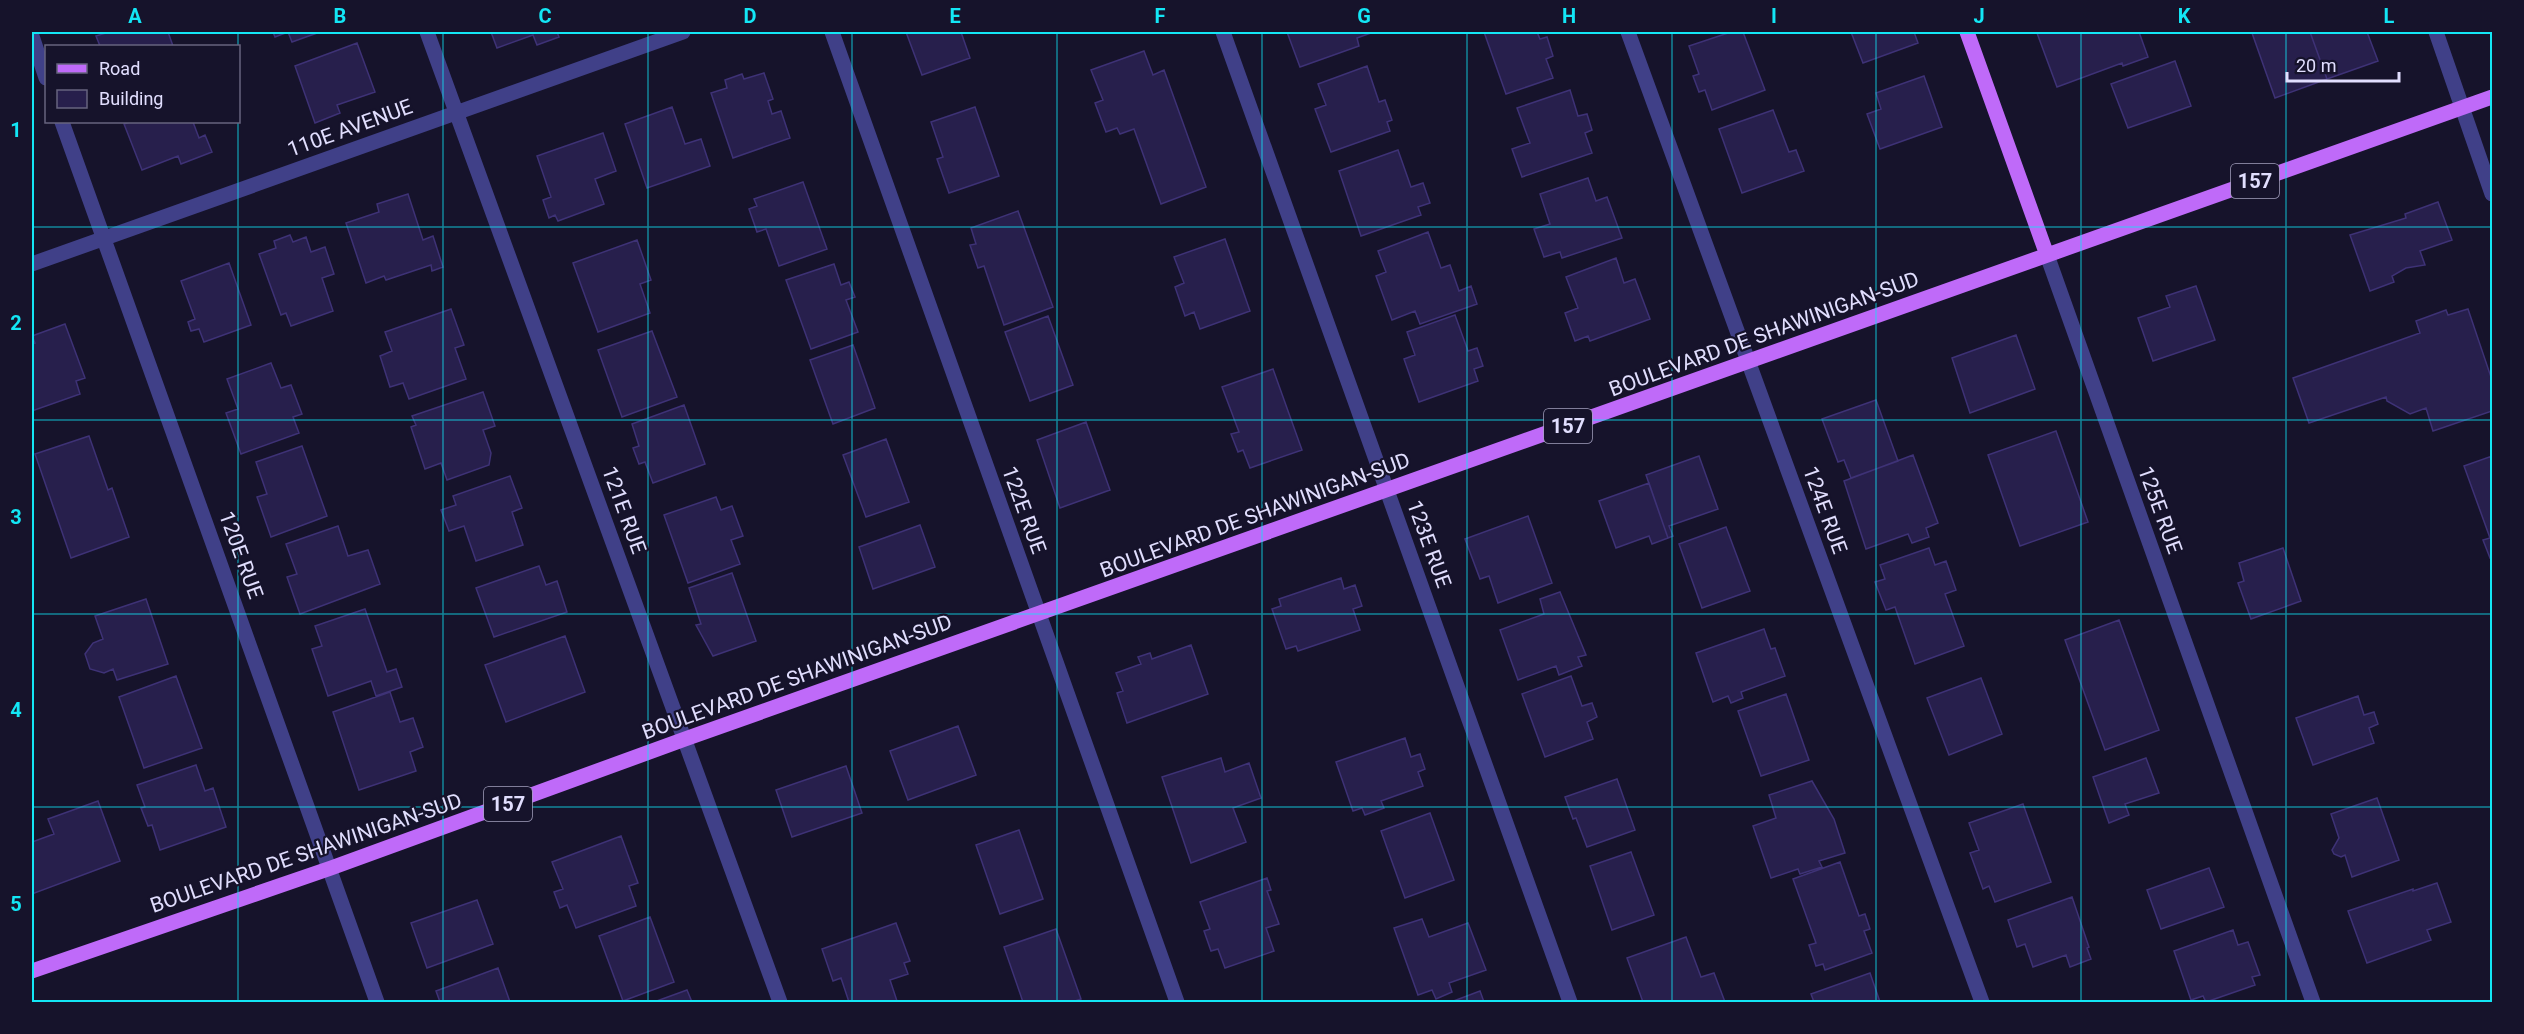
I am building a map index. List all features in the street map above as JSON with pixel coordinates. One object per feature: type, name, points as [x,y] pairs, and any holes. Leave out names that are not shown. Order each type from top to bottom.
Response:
[{"type":"main road","name":"125E RUE","points":[[1967,32],[2047,255]]},
{"type":"main road","name":"BOULEVARD DE SHAWINIGAN-SUD","points":[[32,971],[331,868],[685,739],[2493,97]]},
{"type":"street","name":"121E RUE","points":[[427,32],[780,1002]]},
{"type":"street","name":"110E AVENUE","points":[[32,264],[683,32]]},
{"type":"street","name":"122E RUE","points":[[832,32],[1177,1002]]},
{"type":"street","name":"123E RUE","points":[[1223,32],[1570,1002]]},
{"type":"street","name":"124E RUE","points":[[1628,32],[1982,1002]]},
{"type":"street","points":[[2436,32],[2493,194]]},
{"type":"street","points":[[32,36],[45,75]]},
{"type":"street","name":"120E RUE","points":[[62,123],[331,868],[377,1002]]},
{"type":"street","name":"125E RUE","points":[[2047,255],[2313,1002]]},
{"type":"building","points":[[109,32],[168,32],[173,45],[100,45],[96,36]]},
{"type":"building","points":[[273,32],[288,32],[275,37]]},
{"type":"building","points":[[288,32],[320,32],[292,42]]},
{"type":"building","points":[[491,32],[557,32],[559,37],[537,45],[533,35],[497,48]]},
{"type":"building","points":[[906,32],[961,32],[970,58],[922,75]]},
{"type":"building","points":[[1287,32],[1371,33],[1357,38],[1359,46],[1300,67]]},
{"type":"building","points":[[1484,32],[1537,32],[1540,39],[1547,37],[1553,56],[1546,59],[1553,78],[1506,94]]},
{"type":"building","points":[[1731,32],[1743,32],[1765,90],[1712,110],[1705,90],[1699,92],[1693,76],[1699,74],[1689,46]]},
{"type":"building","points":[[1851,32],[1914,32],[1918,43],[1863,63]]},
{"type":"building","points":[[2139,32],[2148,57],[2123,66],[2122,63],[2057,87],[2037,33]]},
{"type":"building","points":[[2310,32],[2327,79],[2275,98],[2252,33]]},
{"type":"building","points":[[2310,32],[2367,32],[2378,61],[2327,79]]},
{"type":"building","points":[[357,43],[375,92],[337,105],[340,113],[315,123],[295,66]]},
{"type":"building","points":[[1144,51],[1153,75],[1164,70],[1206,187],[1161,204],[1134,129],[1120,134],[1117,128],[1106,132],[1095,103],[1103,100],[1091,70]]},
{"type":"building","points":[[2175,61],[2191,106],[2128,128],[2111,84]]},
{"type":"building","points":[[1367,66],[1379,102],[1385,100],[1392,120],[1387,122],[1390,131],[1331,152],[1315,109],[1326,105],[1318,84]]},
{"type":"building","points":[[764,73],[773,99],[768,101],[772,114],[781,111],[790,138],[733,158],[711,93],[727,88],[725,80],[742,74],[744,79]]},
{"type":"building","points":[[1924,76],[1942,127],[1880,149],[1867,114],[1881,109],[1876,93]]},
{"type":"building","points":[[1570,90],[1578,116],[1587,114],[1592,130],[1585,133],[1592,153],[1522,177],[1512,149],[1530,143],[1517,108]]},
{"type":"building","points":[[672,107],[685,144],[701,139],[710,166],[647,188],[625,124]]},
{"type":"building","points":[[975,107],[999,176],[949,193],[937,159],[943,157],[931,122]]},
{"type":"building","points":[[1773,110],[1789,152],[1796,150],[1804,171],[1742,193],[1719,129]]},
{"type":"building","points":[[193,123],[199,138],[205,135],[212,152],[181,164],[178,156],[142,170],[124,124]]},
{"type":"building","points":[[603,133],[616,171],[595,179],[604,204],[558,221],[555,215],[549,218],[543,200],[551,197],[537,156]]},
{"type":"building","points":[[1398,150],[1411,187],[1423,183],[1430,203],[1418,207],[1421,215],[1361,236],[1339,171]]},
{"type":"building","points":[[1588,178],[1596,201],[1607,197],[1622,238],[1562,258],[1560,252],[1544,257],[1534,229],[1550,224],[1540,194]]},
{"type":"building","points":[[803,182],[827,249],[779,266],[766,229],[757,232],[749,209],[757,206],[754,199]]},
{"type":"building","points":[[408,194],[423,240],[433,236],[443,267],[432,271],[431,265],[386,280],[384,276],[366,283],[346,223],[379,212],[377,204]]},
{"type":"building","points":[[2438,202],[2452,240],[2420,251],[2425,265],[2406,268],[2392,276],[2394,282],[2370,291],[2350,235],[2406,218],[2405,214]]},
{"type":"building","points":[[1018,211],[1053,307],[1004,325],[984,266],[978,268],[970,245],[976,244],[971,228]]},
{"type":"building","points":[[1428,232],[1441,268],[1450,265],[1459,291],[1471,286],[1477,304],[1420,324],[1415,311],[1392,320],[1376,276],[1386,272],[1378,251]]},
{"type":"building","points":[[290,235],[293,242],[306,237],[311,252],[325,247],[334,274],[322,278],[333,311],[291,326],[286,313],[281,315],[259,254],[276,248],[274,241]]},
{"type":"building","points":[[1225,239],[1250,311],[1200,329],[1194,312],[1185,316],[1175,287],[1184,283],[1174,257]]},
{"type":"building","points":[[637,240],[651,280],[640,284],[650,313],[598,332],[573,263]]},
{"type":"building","points":[[1616,258],[1624,283],[1635,279],[1650,319],[1590,341],[1588,336],[1575,341],[1565,313],[1578,308],[1566,277]]},
{"type":"building","points":[[229,263],[251,325],[204,342],[199,329],[191,331],[188,322],[195,319],[181,281]]},
{"type":"building","points":[[834,264],[841,285],[849,282],[855,297],[846,300],[858,332],[811,349],[786,280]]},
{"type":"building","points":[[2196,286],[2215,340],[2153,361],[2138,318],[2170,307],[2166,296]]},
{"type":"building","points":[[451,309],[464,345],[455,348],[466,379],[409,399],[403,383],[390,387],[380,356],[392,351],[385,332]]},
{"type":"building","points":[[2468,309],[2492,380],[2492,411],[2433,431],[2426,408],[2410,414],[2387,401],[2386,397],[2309,423],[2293,378],[2420,333],[2416,321],[2446,310],[2448,315]]},
{"type":"building","points":[[1455,315],[1468,351],[1477,348],[1483,366],[1474,369],[1478,381],[1419,402],[1404,359],[1415,355],[1407,332]]},
{"type":"building","points":[[1048,316],[1073,385],[1030,401],[1005,332]]},
{"type":"building","points":[[65,324],[85,378],[76,381],[80,394],[32,411],[32,344],[35,343],[32,336]]},
{"type":"building","points":[[652,331],[677,397],[622,417],[598,350]]},
{"type":"building","points":[[2016,335],[2035,389],[1970,413],[1952,358]]},
{"type":"building","points":[[853,345],[875,408],[833,424],[810,360]]},
{"type":"building","points":[[271,363],[281,388],[291,385],[302,414],[293,417],[299,433],[241,454],[226,413],[238,409],[227,379]]},
{"type":"building","points":[[1273,369],[1302,450],[1250,468],[1243,450],[1238,452],[1231,434],[1239,432],[1222,387]]},
{"type":"building","points":[[483,392],[495,426],[483,430],[491,453],[489,465],[447,480],[441,463],[425,469],[411,427],[416,425],[412,416]]},
{"type":"building","points":[[1876,400],[1898,461],[1851,478],[1844,460],[1838,462],[1822,419]]},
{"type":"building","points":[[684,405],[705,464],[653,483],[645,462],[639,464],[633,448],[639,446],[632,424]]},
{"type":"building","points":[[1086,422],[1110,490],[1060,508],[1037,440]]},
{"type":"building","points":[[2056,431],[2088,522],[2020,546],[1988,455]]},
{"type":"building","points":[[89,436],[108,490],[112,488],[129,537],[71,558],[35,454]]},
{"type":"building","points":[[886,439],[909,502],[866,517],[843,455]]},
{"type":"building","points":[[302,446],[327,516],[271,537],[257,497],[267,494],[256,462]]},
{"type":"building","points":[[1913,455],[1938,523],[1926,528],[1929,537],[1912,543],[1908,534],[1866,549],[1844,481]]},
{"type":"building","points":[[1699,456],[1718,509],[1669,526],[1673,536],[1668,538],[1646,475]]},
{"type":"building","points":[[2492,456],[2492,557],[2490,558],[2483,540],[2490,538],[2464,466]]},
{"type":"building","points":[[510,476],[522,508],[512,512],[523,545],[476,561],[464,526],[449,531],[441,510],[456,505],[453,496]]},
{"type":"building","points":[[1649,483],[1668,538],[1652,544],[1649,536],[1616,548],[1599,501]]},
{"type":"building","points":[[716,497],[721,510],[732,506],[743,536],[731,540],[740,564],[688,583],[664,515]]},
{"type":"building","points":[[1528,516],[1552,583],[1498,603],[1489,576],[1480,579],[1465,539]]},
{"type":"building","points":[[920,525],[935,567],[873,589],[859,547]]},
{"type":"building","points":[[338,526],[348,556],[368,550],[380,584],[300,614],[287,577],[297,574],[286,544]]},
{"type":"building","points":[[1726,527],[1750,591],[1702,608],[1679,544]]},
{"type":"building","points":[[1929,548],[1935,565],[1946,561],[1956,590],[1945,594],[1964,646],[1915,664],[1895,607],[1886,610],[1875,582],[1885,579],[1880,565]]},
{"type":"building","points":[[2283,548],[2301,601],[2251,619],[2238,583],[2244,581],[2239,563]]},
{"type":"building","points":[[539,566],[546,585],[557,581],[567,612],[494,637],[476,588]]},
{"type":"building","points":[[732,573],[756,641],[713,656],[696,625],[701,624],[689,588]]},
{"type":"building","points":[[1341,578],[1344,589],[1355,585],[1362,606],[1353,609],[1360,630],[1298,651],[1296,646],[1286,649],[1272,609],[1281,606],[1279,599]]},
{"type":"building","points":[[1560,592],[1586,655],[1578,657],[1582,666],[1559,675],[1556,666],[1518,680],[1500,630],[1544,614],[1540,599]]},
{"type":"building","points":[[146,599],[168,664],[117,680],[113,669],[104,673],[90,669],[85,654],[93,643],[103,639],[95,616]]},
{"type":"building","points":[[365,609],[387,672],[396,669],[402,687],[376,696],[371,681],[328,696],[312,649],[322,646],[315,626]]},
{"type":"building","points":[[2119,620],[2159,730],[2105,750],[2065,640]]},
{"type":"building","points":[[1764,629],[1771,649],[1775,648],[1785,676],[1741,692],[1743,698],[1731,703],[1728,696],[1713,702],[1696,653]]},
{"type":"building","points":[[565,636],[585,692],[506,722],[485,665]]},
{"type":"building","points":[[1191,645],[1208,694],[1127,723],[1117,693],[1123,691],[1116,673],[1141,664],[1138,657],[1150,653],[1152,659]]},
{"type":"building","points":[[176,676],[202,748],[144,768],[119,697]]},
{"type":"building","points":[[1571,676],[1582,706],[1592,703],[1597,717],[1587,722],[1593,739],[1545,757],[1522,694]]},
{"type":"building","points":[[1981,678],[2002,734],[1949,755],[1927,698]]},
{"type":"building","points":[[390,692],[400,722],[413,718],[423,747],[410,752],[416,771],[359,790],[333,712]]},
{"type":"building","points":[[1786,694],[1809,760],[1761,776],[1738,711]]},
{"type":"building","points":[[2358,696],[2364,715],[2374,712],[2378,724],[2369,728],[2374,743],[2313,765],[2296,718]]},
{"type":"building","points":[[958,726],[976,775],[908,800],[890,751]]},
{"type":"building","points":[[1405,738],[1411,757],[1420,754],[1425,769],[1418,772],[1423,786],[1381,801],[1384,808],[1365,815],[1362,808],[1353,811],[1336,762]]},
{"type":"building","points":[[1221,758],[1225,772],[1249,763],[1261,798],[1233,808],[1246,842],[1191,863],[1162,777]]},
{"type":"building","points":[[2146,758],[2159,793],[2125,804],[2129,815],[2109,823],[2093,777]]},
{"type":"building","points":[[196,765],[205,791],[213,788],[226,827],[160,850],[152,825],[148,826],[141,808],[145,807],[137,785]]},
{"type":"building","points":[[846,766],[862,813],[792,837],[776,790]]},
{"type":"building","points":[[1617,779],[1635,830],[1587,847],[1565,797]]},
{"type":"building","points":[[1812,781],[1834,819],[1845,853],[1819,861],[1822,867],[1800,874],[1798,869],[1771,878],[1753,826],[1776,818],[1769,795]]},
{"type":"building","points":[[2377,798],[2399,860],[2352,877],[2345,855],[2341,857],[2334,854],[2332,850],[2339,838],[2331,814]]},
{"type":"building","points":[[98,801],[120,861],[32,894],[32,842],[54,834],[48,819]]},
{"type":"building","points":[[2023,804],[2051,882],[1995,902],[1989,886],[1983,889],[1970,853],[1979,850],[1969,823]]},
{"type":"building","points":[[1430,813],[1454,880],[1405,898],[1381,831]]},
{"type":"building","points":[[1019,830],[1043,899],[1000,914],[976,845]]},
{"type":"building","points":[[621,836],[638,883],[629,886],[636,906],[576,928],[567,905],[560,908],[554,892],[563,889],[552,862]]},
{"type":"building","points":[[1631,852],[1654,915],[1612,930],[1590,866]]},
{"type":"building","points":[[1840,862],[1859,916],[1865,914],[1870,929],[1864,931],[1872,953],[1825,970],[1823,964],[1816,966],[1809,945],[1816,943],[1793,879]]},
{"type":"building","points":[[2209,868],[2224,907],[2161,929],[2147,890]]},
{"type":"building","points":[[1267,878],[1271,890],[1267,891],[1279,924],[1266,928],[1274,951],[1225,968],[1218,949],[1211,951],[1204,931],[1210,929],[1200,902]]},
{"type":"building","points":[[2437,883],[2451,922],[2427,930],[2431,940],[2367,963],[2348,911]]},
{"type":"building","points":[[2072,897],[2091,959],[2070,967],[2066,955],[2033,967],[2025,944],[2017,947],[2008,920]]},
{"type":"building","points":[[477,900],[493,944],[427,968],[411,923]]},
{"type":"building","points":[[650,917],[674,982],[623,1001],[599,936]]},
{"type":"building","points":[[1422,919],[1429,937],[1468,923],[1486,970],[1449,983],[1452,992],[1436,999],[1432,990],[1418,995],[1394,928]]},
{"type":"building","points":[[896,923],[910,961],[904,963],[908,974],[890,980],[897,1001],[849,1002],[841,978],[833,981],[822,949]]},
{"type":"building","points":[[1056,929],[1081,999],[1072,1002],[1023,1002],[1004,947]]},
{"type":"building","points":[[2233,930],[2238,945],[2248,942],[2260,975],[2252,977],[2255,985],[2206,1002],[2203,996],[2191,1000],[2174,951]]},
{"type":"building","points":[[1686,937],[1701,977],[1714,973],[1725,1002],[1643,1002],[1627,958]]},
{"type":"building","points":[[498,968],[510,1002],[440,1002],[436,991]]},
{"type":"building","points":[[1870,973],[1880,1002],[1814,1002],[1811,994]]},
{"type":"building","points":[[687,990],[692,1002],[654,1002]]},
{"type":"building","points":[[1480,991],[1484,1002],[1451,1002]]}]
